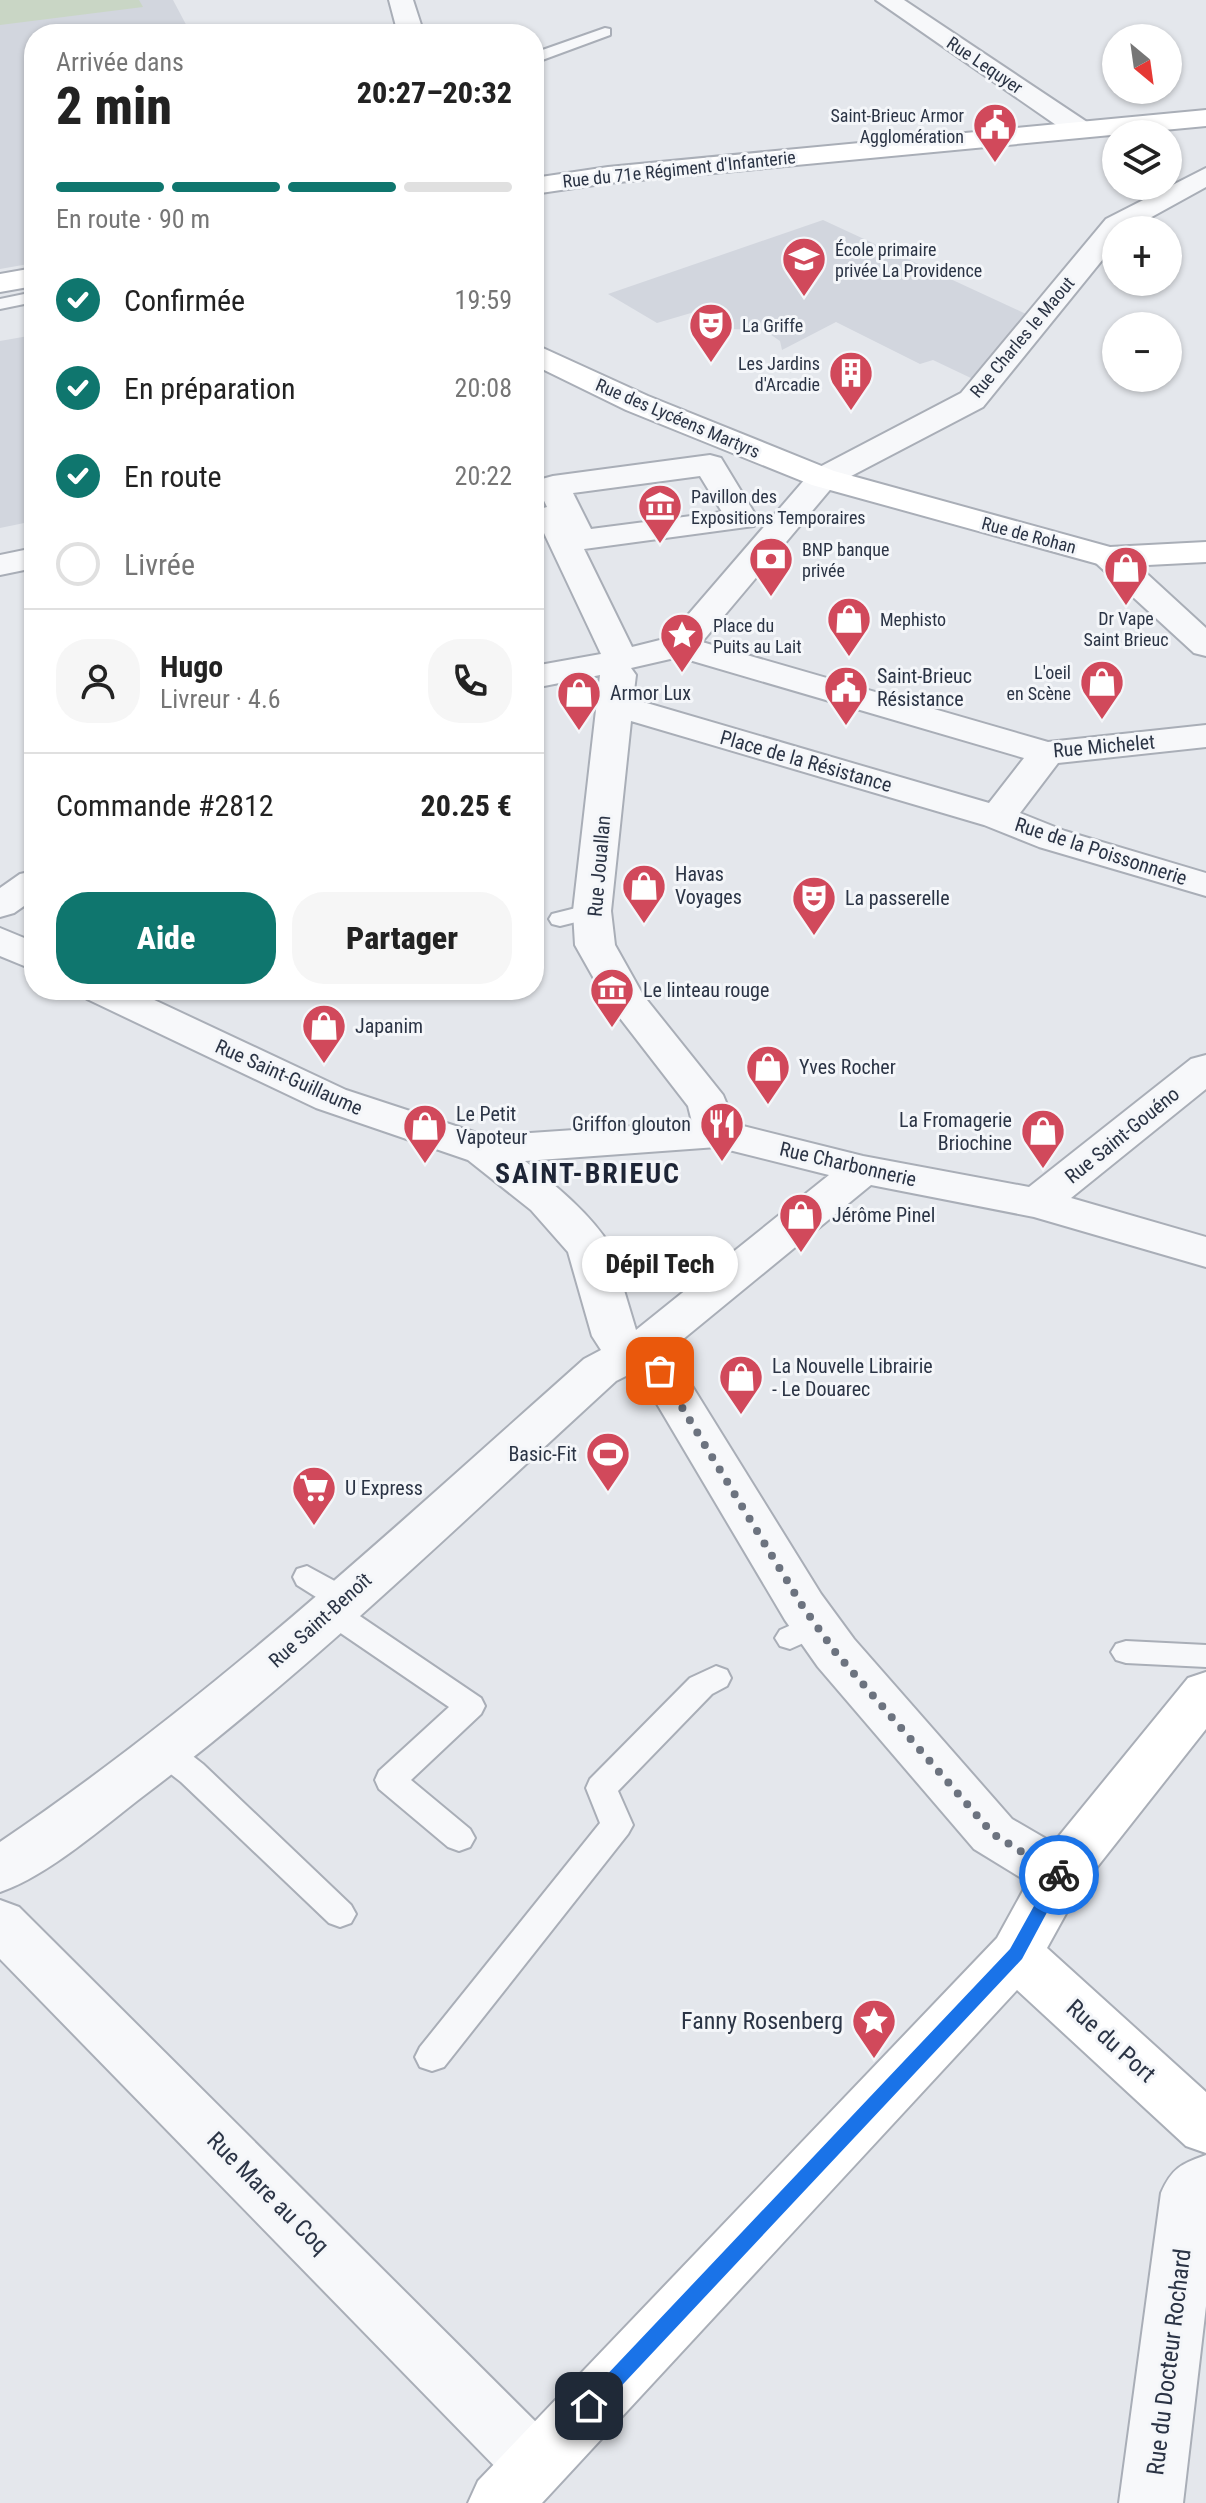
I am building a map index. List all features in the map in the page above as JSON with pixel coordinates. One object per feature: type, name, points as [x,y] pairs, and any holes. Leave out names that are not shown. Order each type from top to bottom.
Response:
[{"type":"street","points":[[401,0],[408,24]]},
{"type":"street","name":"Rue Lequyer","points":[[888,0],[1081,130]]},
{"type":"street","name":"Rue du 71e Régiment d'Infanterie","points":[[544,185],[608,175],[1206,118]]},
{"type":"street","name":"Rue Charles le Maout","points":[[823,478],[972,400],[1046,299],[1116,225],[1192,181]]},
{"type":"street","points":[[0,283],[24,279]]},
{"type":"street","name":"Rue des Lycéens Martyrs","points":[[544,354],[637,403],[823,478]]},
{"type":"street","points":[[710,465],[742,519],[580,540],[553,486],[710,465]]},
{"type":"street","points":[[544,675],[680,646],[823,478]]},
{"type":"street","name":"Rue de Rohan","points":[[823,478],[1109,557],[1206,646]]},
{"type":"street","points":[[544,501],[620,658]]},
{"type":"street","points":[[1109,557],[1206,552]]},
{"type":"street","points":[[0,565],[24,560]]},
{"type":"street","name":"Rue Michelet","points":[[680,646],[1047,753],[1206,736]]},
{"type":"street","name":"Rue Jouallan","points":[[620,658],[615,705],[576,915],[618,987],[708,1104],[717,1133]]},
{"type":"street","name":"Place de la Résistance","points":[[615,705],[997,817]]},
{"type":"street","points":[[997,817],[1047,753]]},
{"type":"street","name":"Rue de la Poissonnerie","points":[[997,817],[1052,839],[1206,885]]},
{"type":"street","points":[[0,905],[24,889]]},
{"type":"street","points":[[0,940],[24,953]]},
{"type":"street","name":"Rue Saint-Guillaume","points":[[122,1000],[331,1099],[483,1150]]},
{"type":"street","name":"Rue Saint-Gouéno","points":[[1037,1203],[1206,1068]]},
{"type":"street","name":"Rue Charbonnerie","points":[[483,1150],[717,1133],[863,1170],[1037,1203],[1206,1252]]},
{"type":"street","points":[[546,1200],[595,1144]]},
{"type":"street","points":[[483,1150],[546,1200],[589,1247],[615,1336],[628,1355],[660,1371],[803,1632],[836,1653],[993,1834],[1060,1874]]},
{"type":"street","name":"Rue Saint-Benoît","points":[[0,1870],[165,1752],[327,1596],[600,1370],[658,1338],[863,1170]]},
{"type":"street","points":[[518,2483],[1016,1954],[1060,1874],[1206,1692]]},
{"type":"street","name":"Rue Mare au Coq","points":[[0,1923],[518,2483]]},
{"type":"street","name":"Rue du Port","points":[[1016,1954],[1206,2140]]},
{"type":"street","name":"Rue du Docteur Rochard","points":[[1151,2503],[1190,2193],[1206,2140]]},
{"type":"lane","points":[[544,54],[605,32]]},
{"type":"lane","points":[[0,304],[24,299]]},
{"type":"lane","points":[[327,1596],[470,1706],[390,1780],[459,1838]]},
{"type":"lane","points":[[1126,1652],[1206,1656]]},
{"type":"lane","points":[[432,2057],[617,1825],[601,1788],[701,1686],[716,1678]]},
{"type":"lane","points":[[165,1752],[192,1773],[340,1914]]},
{"type":"shaded area","points":[[0,0],[173,0],[186,24],[24,24],[24,265],[0,269]]},
{"type":"shaded area","name":"École primaire privée La Providence","points":[[823,220],[1026,314],[973,379],[933,360],[920,364],[836,322],[782,350],[780,341],[764,330],[728,329],[725,333],[691,313],[657,323],[608,294]]},
{"type":"shaded area","points":[[24,337],[24,523],[0,528],[0,341]]},
{"type":"green space","points":[[0,0],[139,0],[143,7],[0,25]]},
{"type":"way so far","points":[[660,1371],[803,1607],[836,1653],[993,1834],[1059,1875]]},
{"type":"place","name":"Saint-Brieuc Armor Agglomération","points":[[995,164]]},
{"type":"place","name":"École primaire privée La Providence","points":[[804,298]]},
{"type":"place","name":"La Griffe","points":[[711,364]]},
{"type":"place","name":"Les Jardins d'Arcadie","points":[[851,412]]},
{"type":"place","name":"Pavillon des Expositions Temporaires","points":[[660,545]]},
{"type":"place","name":"BNP banque privée","points":[[771,598]]},
{"type":"place","name":"Dr Vape Saint Brieuc","points":[[1126,607]]},
{"type":"place","name":"Mephisto","points":[[849,658]]},
{"type":"place","name":"Place du Puits au Lait","points":[[682,674]]},
{"type":"place","name":"L'oeil en Scène","points":[[1102,721]]},
{"type":"place","name":"Saint-Brieuc Résistance","points":[[846,727]]},
{"type":"place","name":"Armor Lux","points":[[579,732]]},
{"type":"place","name":"Havas Voyages","points":[[644,925]]},
{"type":"place","name":"La passerelle","points":[[814,937]]},
{"type":"place","name":"Le linteau rouge","points":[[612,1029]]},
{"type":"place","name":"Japanim","points":[[324,1065]]},
{"type":"place","name":"Yves Rocher","points":[[768,1106]]},
{"type":"place","name":"Griffon glouton","points":[[722,1163]]},
{"type":"place","name":"Le Petit Vapoteur","points":[[425,1165]]},
{"type":"place","name":"La Fromagerie Briochine","points":[[1043,1170]]},
{"type":"place","name":"Jérôme Pinel","points":[[801,1254]]},
{"type":"place","name":"Dépil Tech","points":[[660,1371]]},
{"type":"place","name":"La Nouvelle Librairie - Le Douarec","points":[[741,1416]]},
{"type":"place","name":"Basic-Fit","points":[[608,1493]]},
{"type":"place","name":"U Express","points":[[314,1527]]},
{"type":"place","name":"Fanny Rosenberg","points":[[874,2060]]},
{"type":"district","name":"SAINT-BRIEUC","points":[[588,1173]]},
{"type":"route","points":[[589,2406],[1016,1954],[1059,1875]]}]
